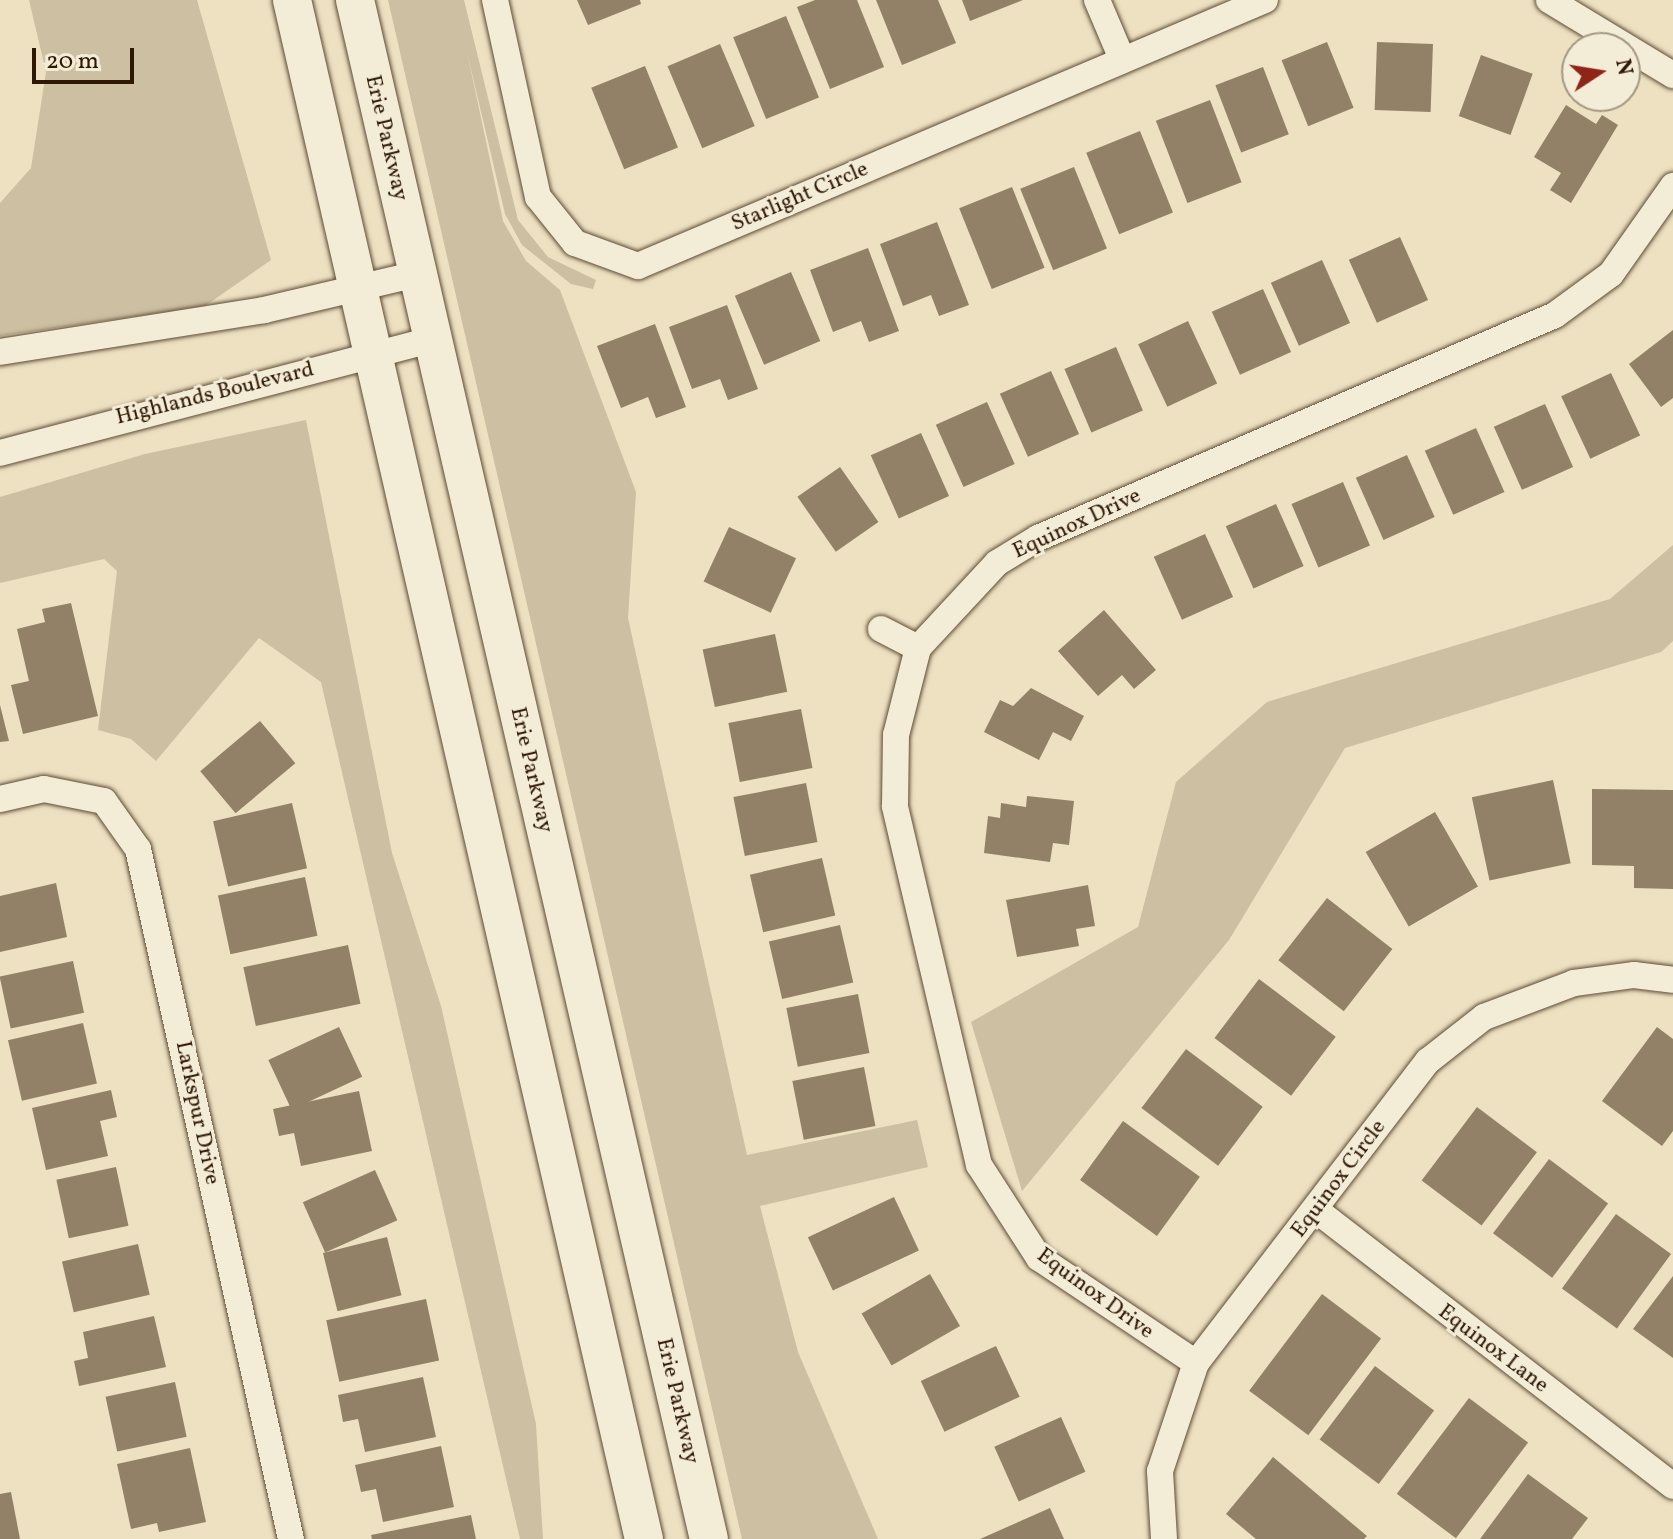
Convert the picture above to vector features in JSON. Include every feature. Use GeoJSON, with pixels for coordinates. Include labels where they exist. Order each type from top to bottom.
{"type":"FeatureCollection","features":[{"type":"Feature","properties":{"kind":"main road"},"geometry":{"type":"LineString","coordinates":[[292,0],[644,1539]]}},
{"type":"Feature","properties":{"kind":"main road","name":"Erie Parkway"},"geometry":{"type":"LineString","coordinates":[[355,0],[709,1539]]}},
{"type":"Feature","properties":{"kind":"street","name":"Starlight Circle"},"geometry":{"type":"LineString","coordinates":[[495,0],[538,197],[575,243],[638,266],[1265,0]]}},
{"type":"Feature","properties":{"kind":"street"},"geometry":{"type":"LineString","coordinates":[[1097,0],[1122,59]]}},
{"type":"Feature","properties":{"kind":"street"},"geometry":{"type":"LineString","coordinates":[[1549,0],[1673,75]]}},
{"type":"Feature","properties":{"kind":"street","name":"Equinox Drive"},"geometry":{"type":"LineString","coordinates":[[1196,1363],[1039,1258],[979,1165],[895,806],[896,735],[918,648],[997,563],[1038,538],[1555,315],[1611,274],[1673,186]]}},
{"type":"Feature","properties":{"kind":"street"},"geometry":{"type":"LineString","coordinates":[[0,352],[357,288],[417,274]]}},
{"type":"Feature","properties":{"kind":"street","name":"Highlands Boulevard"},"geometry":{"type":"LineString","coordinates":[[0,453],[432,340]]}},
{"type":"Feature","properties":{"kind":"street"},"geometry":{"type":"LineString","coordinates":[[881,629],[918,648]]}},
{"type":"Feature","properties":{"kind":"street","name":"Larkspur Drive"},"geometry":{"type":"LineString","coordinates":[[0,799],[44,789],[104,801],[138,849],[291,1539]]}},
{"type":"Feature","properties":{"kind":"street","name":"Equinox Circle"},"geometry":{"type":"LineString","coordinates":[[1164,1539],[1160,1471],[1196,1363],[1428,1061],[1484,1017],[1574,983],[1634,975],[1673,980]]}},
{"type":"Feature","properties":{"kind":"street","name":"Equinox Lane"},"geometry":{"type":"LineString","coordinates":[[1316,1210],[1673,1486]]}},
{"type":"Feature","properties":{"kind":"shaded area"},"geometry":{"type":"Polygon","coordinates":[[[29,0],[197,0],[271,260],[205,306],[0,336],[0,203],[31,168],[46,72],[29,0]]]}},
{"type":"Feature","properties":{"kind":"shaded area"},"geometry":{"type":"Polygon","coordinates":[[[388,0],[464,0],[518,220],[548,257],[596,280],[593,289],[571,284],[522,245],[505,214],[467,52],[503,221],[526,261],[560,290],[636,492],[628,618],[747,1155],[917,1120],[928,1167],[760,1206],[798,1352],[878,1539],[742,1539],[388,0]]]}},
{"type":"Feature","properties":{"kind":"shaded area"},"geometry":{"type":"Polygon","coordinates":[[[306,420],[392,853],[441,1006],[536,1424],[543,1539],[520,1539],[321,682],[259,638],[156,761],[131,739],[98,730],[117,571],[104,559],[0,583],[0,497],[145,454],[306,420]]]}},
{"type":"Feature","properties":{"kind":"shaded area"},"geometry":{"type":"Polygon","coordinates":[[[1673,545],[1673,641],[1661,652],[1345,748],[1229,940],[1022,1191],[971,1022],[1138,927],[1176,782],[1267,702],[1610,599],[1673,545]]]}},
{"type":"Feature","properties":{"kind":"building"},"geometry":{"type":"Polygon","coordinates":[[[577,0],[640,0],[641,4],[588,25],[577,0]]]}},
{"type":"Feature","properties":{"kind":"building"},"geometry":{"type":"Polygon","coordinates":[[[815,0],[857,0],[884,67],[830,89],[797,7],[815,0]]]}},
{"type":"Feature","properties":{"kind":"building"},"geometry":{"type":"Polygon","coordinates":[[[876,0],[938,0],[956,43],[902,65],[876,0]]]}},
{"type":"Feature","properties":{"kind":"building"},"geometry":{"type":"Polygon","coordinates":[[[962,0],[1023,0],[970,21],[962,0]]]}},
{"type":"Feature","properties":{"kind":"building"},"geometry":{"type":"Polygon","coordinates":[[[786,16],[819,98],[766,119],[733,37],[786,16]]]}},
{"type":"Feature","properties":{"kind":"building"},"geometry":{"type":"Polygon","coordinates":[[[1327,42],[1354,108],[1308,126],[1282,60],[1327,42]]]}},
{"type":"Feature","properties":{"kind":"building"},"geometry":{"type":"Polygon","coordinates":[[[1377,42],[1433,44],[1431,112],[1375,110],[1377,42]]]}},
{"type":"Feature","properties":{"kind":"building"},"geometry":{"type":"Polygon","coordinates":[[[720,44],[755,126],[702,148],[668,66],[720,44]]]}},
{"type":"Feature","properties":{"kind":"building"},"geometry":{"type":"Polygon","coordinates":[[[1481,55],[1533,74],[1510,135],[1459,116],[1481,55]]]}},
{"type":"Feature","properties":{"kind":"building"},"geometry":{"type":"Polygon","coordinates":[[[645,66],[678,148],[624,169],[591,88],[645,66]]]}},
{"type":"Feature","properties":{"kind":"building"},"geometry":{"type":"Polygon","coordinates":[[[1263,67],[1289,134],[1241,152],[1215,85],[1263,67]]]}},
{"type":"Feature","properties":{"kind":"building"},"geometry":{"type":"Polygon","coordinates":[[[1210,100],[1242,182],[1187,203],[1156,121],[1210,100]]]}},
{"type":"Feature","properties":{"kind":"building"},"geometry":{"type":"Polygon","coordinates":[[[1562,112],[1577,112],[1596,124],[1602,115],[1618,125],[1571,203],[1550,190],[1561,173],[1534,157],[1562,112]]]}},
{"type":"Feature","properties":{"kind":"building"},"geometry":{"type":"Polygon","coordinates":[[[1140,131],[1173,213],[1119,234],[1086,153],[1140,131]]]}},
{"type":"Feature","properties":{"kind":"building"},"geometry":{"type":"Polygon","coordinates":[[[1074,167],[1107,249],[1053,270],[1020,189],[1074,167]]]}},
{"type":"Feature","properties":{"kind":"building"},"geometry":{"type":"Polygon","coordinates":[[[1012,187],[1045,268],[992,289],[959,208],[1012,187]]]}},
{"type":"Feature","properties":{"kind":"building"},"geometry":{"type":"Polygon","coordinates":[[[937,222],[969,305],[939,316],[931,295],[903,306],[880,244],[937,222]]]}},
{"type":"Feature","properties":{"kind":"building"},"geometry":{"type":"Polygon","coordinates":[[[1400,237],[1428,300],[1377,323],[1349,260],[1400,237]]]}},
{"type":"Feature","properties":{"kind":"building"},"geometry":{"type":"Polygon","coordinates":[[[868,248],[899,331],[869,342],[861,321],[833,332],[810,270],[868,248]]]}},
{"type":"Feature","properties":{"kind":"building"},"geometry":{"type":"Polygon","coordinates":[[[1322,260],[1350,323],[1299,346],[1271,283],[1322,260]]]}},
{"type":"Feature","properties":{"kind":"building"},"geometry":{"type":"Polygon","coordinates":[[[791,272],[820,341],[764,365],[735,296],[791,272]]]}},
{"type":"Feature","properties":{"kind":"building"},"geometry":{"type":"Polygon","coordinates":[[[1263,289],[1291,352],[1240,375],[1212,312],[1263,289]]]}},
{"type":"Feature","properties":{"kind":"building"},"geometry":{"type":"Polygon","coordinates":[[[727,305],[758,389],[728,400],[720,379],[692,389],[669,327],[727,305]]]}},
{"type":"Feature","properties":{"kind":"building"},"geometry":{"type":"Polygon","coordinates":[[[1188,321],[1217,384],[1167,407],[1138,344],[1188,321]]]}},
{"type":"Feature","properties":{"kind":"building"},"geometry":{"type":"Polygon","coordinates":[[[655,324],[686,407],[656,418],[648,397],[621,408],[597,346],[655,324]]]}},
{"type":"Feature","properties":{"kind":"building"},"geometry":{"type":"Polygon","coordinates":[[[1673,330],[1673,398],[1661,407],[1629,364],[1673,330]]]}},
{"type":"Feature","properties":{"kind":"building"},"geometry":{"type":"Polygon","coordinates":[[[1116,347],[1143,411],[1091,432],[1064,369],[1116,347]]]}},
{"type":"Feature","properties":{"kind":"building"},"geometry":{"type":"Polygon","coordinates":[[[1051,371],[1079,434],[1028,457],[1000,394],[1051,371]]]}},
{"type":"Feature","properties":{"kind":"building"},"geometry":{"type":"Polygon","coordinates":[[[1611,373],[1640,436],[1590,459],[1561,396],[1611,373]]]}},
{"type":"Feature","properties":{"kind":"building"},"geometry":{"type":"Polygon","coordinates":[[[987,402],[1015,464],[963,487],[936,425],[987,402]]]}},
{"type":"Feature","properties":{"kind":"building"},"geometry":{"type":"Polygon","coordinates":[[[1545,404],[1573,467],[1522,490],[1494,427],[1545,404]]]}},
{"type":"Feature","properties":{"kind":"building"},"geometry":{"type":"Polygon","coordinates":[[[1476,428],[1504,492],[1453,515],[1425,451],[1476,428]]]}},
{"type":"Feature","properties":{"kind":"building"},"geometry":{"type":"Polygon","coordinates":[[[921,433],[949,496],[899,518],[871,455],[921,433]]]}},
{"type":"Feature","properties":{"kind":"building"},"geometry":{"type":"Polygon","coordinates":[[[1407,455],[1435,517],[1383,540],[1356,478],[1407,455]]]}},
{"type":"Feature","properties":{"kind":"building"},"geometry":{"type":"Polygon","coordinates":[[[840,467],[878,522],[836,552],[797,497],[840,467]]]}},
{"type":"Feature","properties":{"kind":"building"},"geometry":{"type":"Polygon","coordinates":[[[1343,482],[1370,546],[1318,567],[1291,504],[1343,482]]]}},
{"type":"Feature","properties":{"kind":"building"},"geometry":{"type":"Polygon","coordinates":[[[1276,504],[1304,566],[1253,588],[1226,526],[1276,504]]]}},
{"type":"Feature","properties":{"kind":"building"},"geometry":{"type":"Polygon","coordinates":[[[729,527],[796,558],[771,613],[704,581],[729,527]]]}},
{"type":"Feature","properties":{"kind":"building"},"geometry":{"type":"Polygon","coordinates":[[[1205,534],[1233,597],[1182,620],[1154,557],[1205,534]]]}},
{"type":"Feature","properties":{"kind":"building"},"geometry":{"type":"Polygon","coordinates":[[[71,603],[98,716],[23,734],[11,685],[29,681],[17,629],[45,622],[42,609],[71,603]]]}},
{"type":"Feature","properties":{"kind":"building"},"geometry":{"type":"Polygon","coordinates":[[[1104,610],[1156,670],[1134,689],[1122,675],[1098,696],[1058,651],[1104,610]]]}},
{"type":"Feature","properties":{"kind":"building"},"geometry":{"type":"Polygon","coordinates":[[[775,634],[787,692],[715,707],[703,649],[775,634]]]}},
{"type":"Feature","properties":{"kind":"building"},"geometry":{"type":"Polygon","coordinates":[[[1031,688],[1084,716],[1071,741],[1053,732],[1039,760],[984,732],[1000,700],[1013,706],[1031,688]]]}},
{"type":"Feature","properties":{"kind":"building"},"geometry":{"type":"Polygon","coordinates":[[[0,705],[9,741],[0,742],[0,705]]]}},
{"type":"Feature","properties":{"kind":"building"},"geometry":{"type":"Polygon","coordinates":[[[801,709],[812,768],[740,782],[728,723],[801,709]]]}},
{"type":"Feature","properties":{"kind":"building"},"geometry":{"type":"Polygon","coordinates":[[[260,721],[295,763],[236,813],[200,771],[260,721]]]}},
{"type":"Feature","properties":{"kind":"building"},"geometry":{"type":"Polygon","coordinates":[[[1553,780],[1571,863],[1489,880],[1472,797],[1553,780]]]}},
{"type":"Feature","properties":{"kind":"building"},"geometry":{"type":"Polygon","coordinates":[[[806,783],[817,842],[745,856],[733,797],[806,783]]]}},
{"type":"Feature","properties":{"kind":"building"},"geometry":{"type":"Polygon","coordinates":[[[1592,789],[1673,790],[1673,889],[1634,888],[1634,866],[1592,865],[1592,789]]]}},
{"type":"Feature","properties":{"kind":"building"},"geometry":{"type":"Polygon","coordinates":[[[1027,796],[1074,801],[1069,845],[1053,843],[1050,862],[984,853],[988,816],[1000,818],[1001,803],[1026,807],[1027,796]]]}},
{"type":"Feature","properties":{"kind":"building"},"geometry":{"type":"Polygon","coordinates":[[[292,803],[307,868],[228,887],[213,821],[292,803]]]}},
{"type":"Feature","properties":{"kind":"building"},"geometry":{"type":"Polygon","coordinates":[[[1435,812],[1478,886],[1409,926],[1366,852],[1435,812]]]}},
{"type":"Feature","properties":{"kind":"building"},"geometry":{"type":"Polygon","coordinates":[[[822,858],[835,915],[763,932],[750,875],[822,858]]]}},
{"type":"Feature","properties":{"kind":"building"},"geometry":{"type":"Polygon","coordinates":[[[305,877],[317,936],[230,954],[218,896],[305,877]]]}},
{"type":"Feature","properties":{"kind":"building"},"geometry":{"type":"Polygon","coordinates":[[[56,883],[67,937],[0,952],[0,896],[56,883]]]}},
{"type":"Feature","properties":{"kind":"building"},"geometry":{"type":"Polygon","coordinates":[[[1088,885],[1095,926],[1076,929],[1079,946],[1017,957],[1006,900],[1088,885]]]}},
{"type":"Feature","properties":{"kind":"building"},"geometry":{"type":"Polygon","coordinates":[[[1327,898],[1392,949],[1344,1011],[1278,960],[1327,898]]]}},
{"type":"Feature","properties":{"kind":"building"},"geometry":{"type":"Polygon","coordinates":[[[840,925],[853,982],[782,999],[769,941],[840,925]]]}},
{"type":"Feature","properties":{"kind":"building"},"geometry":{"type":"Polygon","coordinates":[[[348,945],[360,1004],[256,1026],[243,967],[348,945]]]}},
{"type":"Feature","properties":{"kind":"building"},"geometry":{"type":"Polygon","coordinates":[[[73,961],[84,1013],[11,1028],[0,977],[73,961]]]}},
{"type":"Feature","properties":{"kind":"building"},"geometry":{"type":"Polygon","coordinates":[[[1259,979],[1336,1037],[1291,1096],[1214,1038],[1259,979]]]}},
{"type":"Feature","properties":{"kind":"building"},"geometry":{"type":"Polygon","coordinates":[[[858,994],[869,1053],[798,1067],[786,1008],[858,994]]]}},
{"type":"Feature","properties":{"kind":"building"},"geometry":{"type":"Polygon","coordinates":[[[83,1023],[97,1083],[22,1101],[8,1040],[83,1023]]]}},
{"type":"Feature","properties":{"kind":"building"},"geometry":{"type":"Polygon","coordinates":[[[339,1027],[362,1077],[292,1110],[268,1060],[339,1027]]]}},
{"type":"Feature","properties":{"kind":"building"},"geometry":{"type":"Polygon","coordinates":[[[1657,1027],[1673,1039],[1673,1131],[1662,1146],[1602,1101],[1657,1027]]]}},
{"type":"Feature","properties":{"kind":"building"},"geometry":{"type":"Polygon","coordinates":[[[1186,1049],[1263,1107],[1218,1166],[1141,1108],[1186,1049]]]}},
{"type":"Feature","properties":{"kind":"building"},"geometry":{"type":"Polygon","coordinates":[[[864,1067],[875,1126],[804,1140],[792,1081],[864,1067]]]}},
{"type":"Feature","properties":{"kind":"building"},"geometry":{"type":"Polygon","coordinates":[[[111,1090],[117,1117],[100,1121],[108,1156],[46,1170],[32,1108],[111,1090]]]}},
{"type":"Feature","properties":{"kind":"building"},"geometry":{"type":"Polygon","coordinates":[[[359,1091],[372,1151],[301,1166],[294,1133],[279,1136],[273,1109],[359,1091]]]}},
{"type":"Feature","properties":{"kind":"building"},"geometry":{"type":"Polygon","coordinates":[[[1477,1107],[1537,1152],[1482,1226],[1422,1180],[1477,1107]]]}},
{"type":"Feature","properties":{"kind":"building"},"geometry":{"type":"Polygon","coordinates":[[[1123,1121],[1200,1177],[1157,1236],[1080,1180],[1123,1121]]]}},
{"type":"Feature","properties":{"kind":"building"},"geometry":{"type":"Polygon","coordinates":[[[1549,1159],[1608,1204],[1552,1278],[1493,1233],[1549,1159]]]}},
{"type":"Feature","properties":{"kind":"building"},"geometry":{"type":"Polygon","coordinates":[[[116,1167],[128,1226],[69,1238],[56,1180],[116,1167]]]}},
{"type":"Feature","properties":{"kind":"building"},"geometry":{"type":"Polygon","coordinates":[[[375,1170],[397,1220],[325,1252],[303,1202],[375,1170]]]}},
{"type":"Feature","properties":{"kind":"building"},"geometry":{"type":"Polygon","coordinates":[[[894,1197],[919,1250],[833,1291],[808,1237],[894,1197]]]}},
{"type":"Feature","properties":{"kind":"building"},"geometry":{"type":"Polygon","coordinates":[[[1616,1214],[1671,1254],[1617,1328],[1562,1288],[1616,1214]]]}},
{"type":"Feature","properties":{"kind":"building"},"geometry":{"type":"Polygon","coordinates":[[[387,1237],[402,1295],[337,1311],[323,1253],[387,1237]]]}},
{"type":"Feature","properties":{"kind":"building"},"geometry":{"type":"Polygon","coordinates":[[[138,1244],[150,1295],[74,1312],[62,1262],[138,1244]]]}},
{"type":"Feature","properties":{"kind":"building"},"geometry":{"type":"Polygon","coordinates":[[[930,1274],[960,1326],[892,1365],[862,1314],[930,1274]]]}},
{"type":"Feature","properties":{"kind":"building"},"geometry":{"type":"Polygon","coordinates":[[[1673,1276],[1673,1358],[1633,1329],[1673,1276]]]}},
{"type":"Feature","properties":{"kind":"building"},"geometry":{"type":"Polygon","coordinates":[[[1322,1294],[1381,1339],[1308,1435],[1249,1391],[1322,1294]]]}},
{"type":"Feature","properties":{"kind":"building"},"geometry":{"type":"Polygon","coordinates":[[[426,1299],[439,1361],[339,1382],[326,1320],[426,1299]]]}},
{"type":"Feature","properties":{"kind":"building"},"geometry":{"type":"Polygon","coordinates":[[[154,1316],[166,1367],[79,1386],[74,1361],[88,1358],[83,1332],[154,1316]]]}},
{"type":"Feature","properties":{"kind":"building"},"geometry":{"type":"Polygon","coordinates":[[[996,1346],[1020,1397],[944,1432],[921,1381],[996,1346]]]}},
{"type":"Feature","properties":{"kind":"building"},"geometry":{"type":"Polygon","coordinates":[[[1375,1366],[1434,1411],[1379,1484],[1320,1439],[1375,1366]]]}},
{"type":"Feature","properties":{"kind":"building"},"geometry":{"type":"Polygon","coordinates":[[[423,1377],[436,1437],[365,1452],[358,1419],[343,1422],[338,1395],[423,1377]]]}},
{"type":"Feature","properties":{"kind":"building"},"geometry":{"type":"Polygon","coordinates":[[[175,1382],[187,1437],[117,1452],[106,1397],[175,1382]]]}},
{"type":"Feature","properties":{"kind":"building"},"geometry":{"type":"Polygon","coordinates":[[[1469,1398],[1528,1443],[1456,1538],[1397,1494],[1469,1398]]]}},
{"type":"Feature","properties":{"kind":"building"},"geometry":{"type":"Polygon","coordinates":[[[1061,1417],[1085,1472],[1019,1502],[994,1447],[1061,1417]]]}},
{"type":"Feature","properties":{"kind":"building"},"geometry":{"type":"Polygon","coordinates":[[[441,1446],[454,1507],[383,1522],[376,1489],[361,1492],[355,1465],[441,1446]]]}},
{"type":"Feature","properties":{"kind":"building"},"geometry":{"type":"Polygon","coordinates":[[[190,1448],[206,1522],[159,1532],[157,1523],[131,1529],[117,1464],[190,1448]]]}},
{"type":"Feature","properties":{"kind":"building"},"geometry":{"type":"Polygon","coordinates":[[[1273,1457],[1367,1536],[1364,1539],[1256,1539],[1226,1514],[1273,1457]]]}},
{"type":"Feature","properties":{"kind":"building"},"geometry":{"type":"Polygon","coordinates":[[[1528,1474],[1588,1518],[1572,1539],[1480,1539],[1528,1474]]]}},
{"type":"Feature","properties":{"kind":"building"},"geometry":{"type":"Polygon","coordinates":[[[11,1492],[20,1539],[0,1539],[0,1494],[11,1492]]]}},
{"type":"Feature","properties":{"kind":"building"},"geometry":{"type":"Polygon","coordinates":[[[1050,1508],[1064,1539],[980,1539],[1050,1508]]]}},
{"type":"Feature","properties":{"kind":"building"},"geometry":{"type":"Polygon","coordinates":[[[471,1515],[476,1539],[372,1539],[371,1535],[471,1515]]]}}]}
